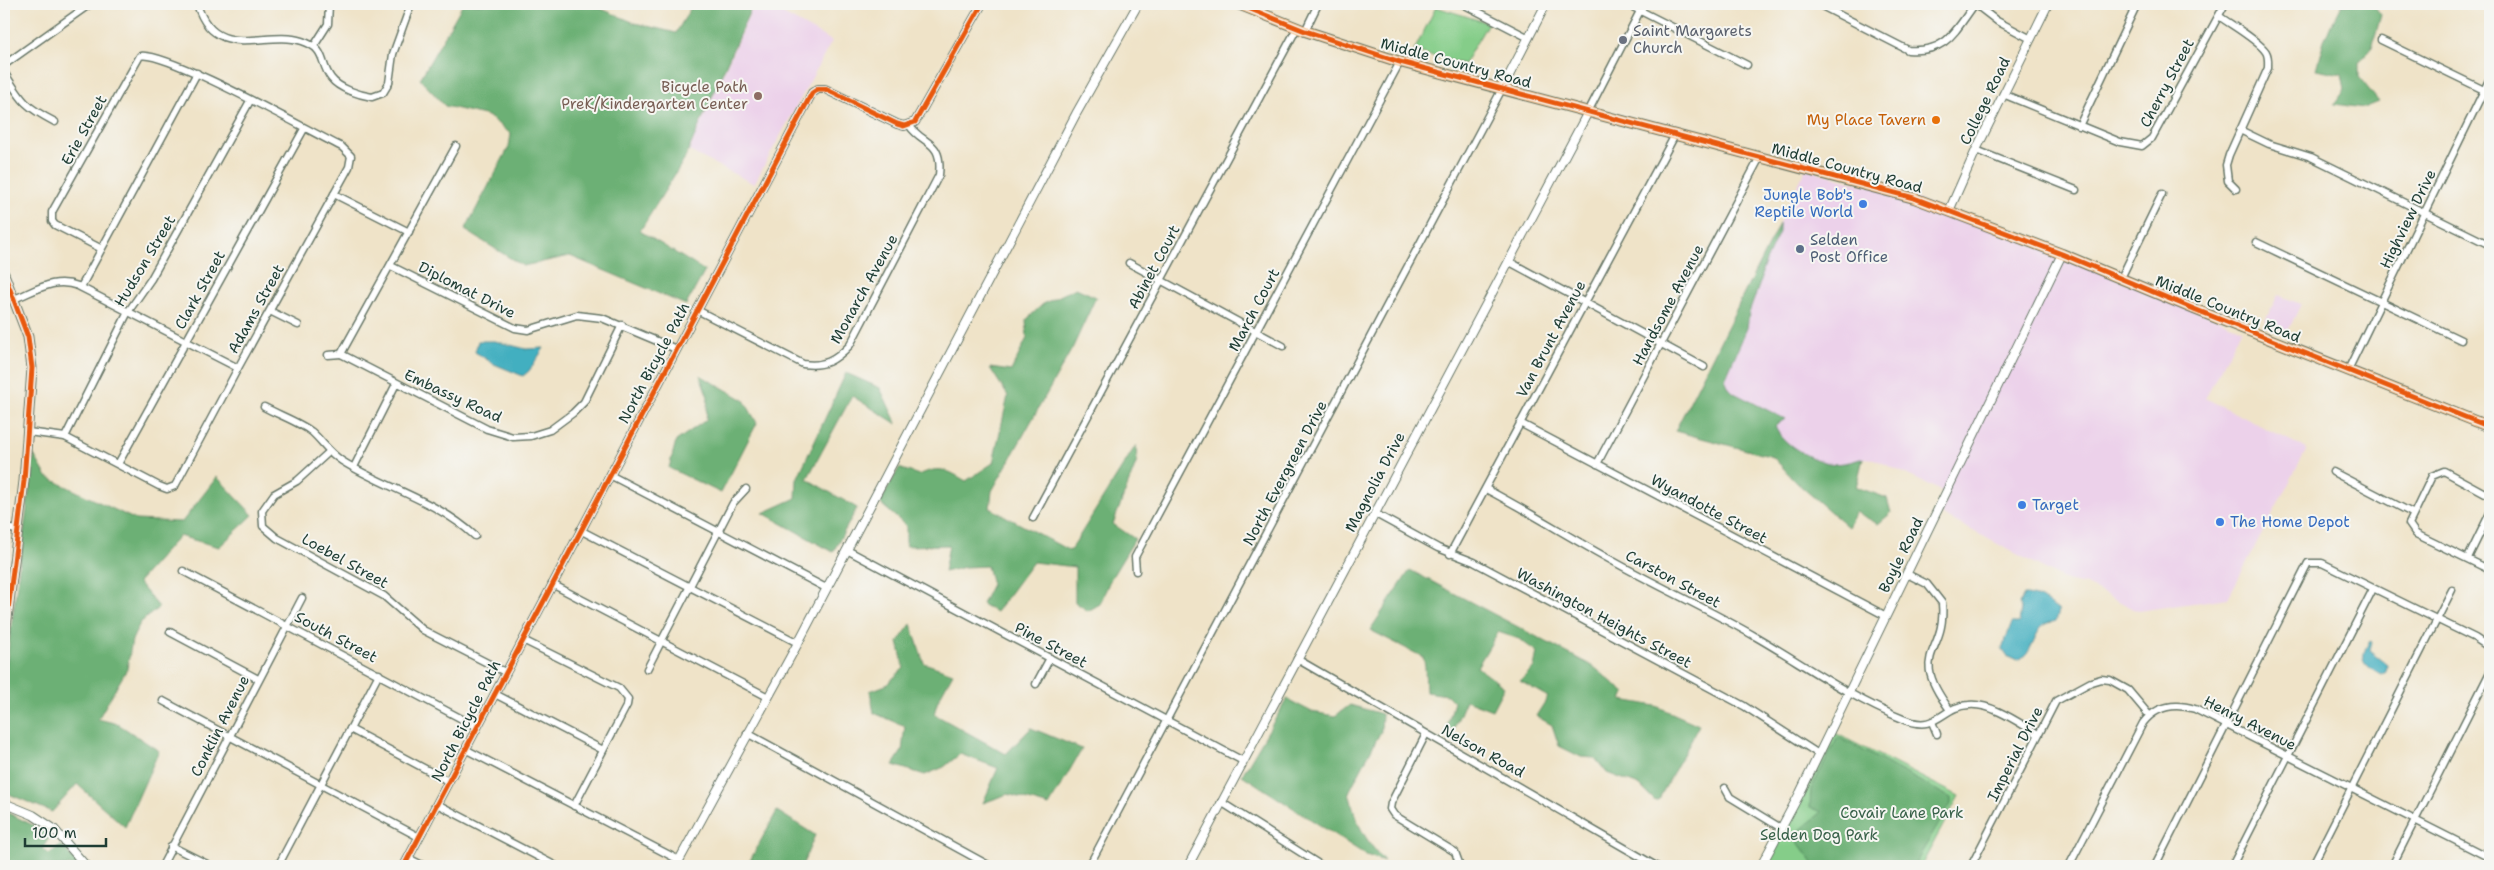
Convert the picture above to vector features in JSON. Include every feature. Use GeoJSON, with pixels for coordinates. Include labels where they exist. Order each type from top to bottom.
{"type":"FeatureCollection","features":[{"type":"Feature","properties":{"kind":"main road","name":"Middle Country Road"},"geometry":{"type":"LineString","coordinates":[[1238,4],[1301,29],[1400,62],[1912,197],[2062,254],[2490,427]]}},
{"type":"Feature","properties":{"kind":"main road"},"geometry":{"type":"LineString","coordinates":[[4,274],[28,337],[32,368],[28,432],[4,643]]}},
{"type":"Feature","properties":{"kind":"street"},"geometry":{"type":"LineString","coordinates":[[4,65],[90,4]]}},
{"type":"Feature","properties":{"kind":"street"},"geometry":{"type":"LineString","coordinates":[[197,4],[202,15],[212,28],[235,40],[293,39],[314,46],[322,55],[328,73],[335,82],[364,96],[379,96],[388,83],[394,54],[411,4]]}},
{"type":"Feature","properties":{"kind":"street"},"geometry":{"type":"LineString","coordinates":[[314,46],[328,24],[329,4]]}},
{"type":"Feature","properties":{"kind":"street"},"geometry":{"type":"LineString","coordinates":[[909,125],[915,122],[922,114],[982,4]]}},
{"type":"Feature","properties":{"kind":"street"},"geometry":{"type":"LineString","coordinates":[[465,749],[678,863],[747,733],[798,643],[1076,114],[1138,4]]}},
{"type":"Feature","properties":{"kind":"street","name":"Abinet Court"},"geometry":{"type":"LineString","coordinates":[[1034,518],[1161,282],[1301,29],[1318,4]]}},
{"type":"Feature","properties":{"kind":"street"},"geometry":{"type":"LineString","coordinates":[[1463,4],[1529,38]]}},
{"type":"Feature","properties":{"kind":"street"},"geometry":{"type":"LineString","coordinates":[[1502,90],[1546,4]]}},
{"type":"Feature","properties":{"kind":"street"},"geometry":{"type":"LineString","coordinates":[[1627,4],[1747,65]]}},
{"type":"Feature","properties":{"kind":"street"},"geometry":{"type":"LineString","coordinates":[[1818,4],[1908,50],[1924,51],[1942,45],[1974,4],[1997,21],[2031,39]]}},
{"type":"Feature","properties":{"kind":"street","name":"College Road"},"geometry":{"type":"LineString","coordinates":[[1949,211],[1976,150],[2048,4]]}},
{"type":"Feature","properties":{"kind":"street"},"geometry":{"type":"LineString","coordinates":[[2079,126],[2137,4]]}},
{"type":"Feature","properties":{"kind":"street","name":"Cherry Street"},"geometry":{"type":"LineString","coordinates":[[2003,94],[2127,145],[2142,146],[2149,142],[2225,4]]}},
{"type":"Feature","properties":{"kind":"street"},"geometry":{"type":"LineString","coordinates":[[1588,112],[1640,11]]}},
{"type":"Feature","properties":{"kind":"street"},"geometry":{"type":"LineString","coordinates":[[2219,16],[2260,46],[2266,53],[2268,60],[2268,68],[2226,165],[2228,181],[2236,189]]}},
{"type":"Feature","properties":{"kind":"street"},"geometry":{"type":"LineString","coordinates":[[2382,40],[2487,92]]}},
{"type":"Feature","properties":{"kind":"street","name":"Erie Street"},"geometry":{"type":"LineString","coordinates":[[100,248],[55,225],[52,221],[52,212],[140,56],[152,55],[197,73]]}},
{"type":"Feature","properties":{"kind":"street","name":"March Court"},"geometry":{"type":"LineString","coordinates":[[1136,571],[1136,557],[1400,62]]}},
{"type":"Feature","properties":{"kind":"street"},"geometry":{"type":"LineString","coordinates":[[4,72],[31,109],[55,122]]}},
{"type":"Feature","properties":{"kind":"street"},"geometry":{"type":"LineString","coordinates":[[81,287],[100,248],[197,73]]}},
{"type":"Feature","properties":{"kind":"street","name":"Adams Street"},"geometry":{"type":"LineString","coordinates":[[28,432],[65,436],[167,489],[175,486],[349,167],[351,156],[342,147],[197,73]]}},
{"type":"Feature","properties":{"kind":"street","name":"Highview Drive"},"geometry":{"type":"LineString","coordinates":[[2348,370],[2487,92],[2490,78]]}},
{"type":"Feature","properties":{"kind":"street","name":"North Bicycle Path"},"geometry":{"type":"LineString","coordinates":[[404,866],[812,93],[818,89],[825,89],[897,124],[909,125]]}},
{"type":"Feature","properties":{"kind":"street","name":"North Evergreen Drive"},"geometry":{"type":"LineString","coordinates":[[1089,866],[1502,90]]}},
{"type":"Feature","properties":{"kind":"street","name":"Hudson Street"},"geometry":{"type":"LineString","coordinates":[[65,436],[128,312],[151,279],[250,101]]}},
{"type":"Feature","properties":{"kind":"street","name":"Magnolia Drive"},"geometry":{"type":"LineString","coordinates":[[1188,866],[1588,112]]}},
{"type":"Feature","properties":{"kind":"street","name":"Monarch Avenue"},"geometry":{"type":"LineString","coordinates":[[697,310],[803,364],[828,363],[839,357],[850,345],[939,175],[939,158],[935,150],[909,125]]}},
{"type":"Feature","properties":{"kind":"street","name":"Clark Street"},"geometry":{"type":"LineString","coordinates":[[118,464],[304,128]]}},
{"type":"Feature","properties":{"kind":"street"},"geometry":{"type":"LineString","coordinates":[[2240,130],[2269,144],[2297,151],[2490,245]]}},
{"type":"Feature","properties":{"kind":"street","name":"Van Brunt Avenue"},"geometry":{"type":"LineString","coordinates":[[1450,554],[1675,135]]}},
{"type":"Feature","properties":{"kind":"street"},"geometry":{"type":"LineString","coordinates":[[328,355],[341,354],[456,146]]}},
{"type":"Feature","properties":{"kind":"street"},"geometry":{"type":"LineString","coordinates":[[1976,150],[2076,190]]}},
{"type":"Feature","properties":{"kind":"street","name":"Handsome Avenue"},"geometry":{"type":"LineString","coordinates":[[1597,464],[1760,157]]}},
{"type":"Feature","properties":{"kind":"street"},"geometry":{"type":"LineString","coordinates":[[334,194],[409,232]]}},
{"type":"Feature","properties":{"kind":"street"},"geometry":{"type":"LineString","coordinates":[[2120,278],[2162,194]]}},
{"type":"Feature","properties":{"kind":"street"},"geometry":{"type":"LineString","coordinates":[[2256,242],[2461,340]]}},
{"type":"Feature","properties":{"kind":"street","name":"Boyle Road"},"geometry":{"type":"LineString","coordinates":[[1761,866],[1907,574],[2062,254]]}},
{"type":"Feature","properties":{"kind":"street"},"geometry":{"type":"LineString","coordinates":[[1508,261],[1704,367]]}},
{"type":"Feature","properties":{"kind":"street"},"geometry":{"type":"LineString","coordinates":[[1129,263],[1161,282],[1283,346]]}},
{"type":"Feature","properties":{"kind":"street","name":"Diplomat Drive"},"geometry":{"type":"LineString","coordinates":[[391,266],[515,328],[528,330],[577,314],[602,318],[622,325],[676,349]]}},
{"type":"Feature","properties":{"kind":"street"},"geometry":{"type":"LineString","coordinates":[[14,299],[58,282],[66,282],[81,287],[238,368]]}},
{"type":"Feature","properties":{"kind":"street"},"geometry":{"type":"LineString","coordinates":[[270,311],[298,325]]}},
{"type":"Feature","properties":{"kind":"street","name":"Embassy Road"},"geometry":{"type":"LineString","coordinates":[[341,354],[487,430],[513,437],[531,436],[550,430],[584,402],[622,325]]}},
{"type":"Feature","properties":{"kind":"street"},"geometry":{"type":"LineString","coordinates":[[354,467],[396,384]]}},
{"type":"Feature","properties":{"kind":"street"},"geometry":{"type":"LineString","coordinates":[[264,408],[311,432],[329,452],[466,527],[475,536]]}},
{"type":"Feature","properties":{"kind":"street","name":"Wyandotte Street"},"geometry":{"type":"LineString","coordinates":[[1520,423],[1886,616]]}},
{"type":"Feature","properties":{"kind":"street","name":"Loebel Street"},"geometry":{"type":"LineString","coordinates":[[329,452],[298,480],[274,494],[262,511],[263,526],[277,538],[384,596],[423,630],[505,672]]}},
{"type":"Feature","properties":{"kind":"street"},"geometry":{"type":"LineString","coordinates":[[2490,496],[2444,471],[2437,472],[2432,476],[2408,524],[2416,534],[2490,570]]}},
{"type":"Feature","properties":{"kind":"street"},"geometry":{"type":"LineString","coordinates":[[2333,472],[2412,513]]}},
{"type":"Feature","properties":{"kind":"street"},"geometry":{"type":"LineString","coordinates":[[610,475],[826,588]]}},
{"type":"Feature","properties":{"kind":"street"},"geometry":{"type":"LineString","coordinates":[[647,669],[733,503],[746,489]]}},
{"type":"Feature","properties":{"kind":"street","name":"Carston Street"},"geometry":{"type":"LineString","coordinates":[[1486,489],[1615,562],[1758,638],[1847,692],[1904,720],[1915,723],[1932,722]]}},
{"type":"Feature","properties":{"kind":"street","name":"Washington Heights Street"},"geometry":{"type":"LineString","coordinates":[[1374,513],[1450,554],[1474,562],[1744,706],[1817,753]]}},
{"type":"Feature","properties":{"kind":"street"},"geometry":{"type":"LineString","coordinates":[[2468,558],[2490,514]]}},
{"type":"Feature","properties":{"kind":"street"},"geometry":{"type":"LineString","coordinates":[[4,528],[17,530]]}},
{"type":"Feature","properties":{"kind":"street"},"geometry":{"type":"LineString","coordinates":[[580,530],[798,643]]}},
{"type":"Feature","properties":{"kind":"street","name":"Pine Street"},"geometry":{"type":"LineString","coordinates":[[847,550],[1243,761]]}},
{"type":"Feature","properties":{"kind":"street"},"geometry":{"type":"LineString","coordinates":[[2154,866],[2308,563],[2315,561],[2373,588],[2475,638],[2490,648]]}},
{"type":"Feature","properties":{"kind":"street","name":"South Street"},"geometry":{"type":"LineString","coordinates":[[183,571],[477,727]]}},
{"type":"Feature","properties":{"kind":"street"},"geometry":{"type":"LineString","coordinates":[[1907,574],[1927,584],[1942,603],[1942,618],[1928,664],[1929,674],[1938,694],[1950,710]]}},
{"type":"Feature","properties":{"kind":"street"},"geometry":{"type":"LineString","coordinates":[[552,584],[768,697]]}},
{"type":"Feature","properties":{"kind":"street"},"geometry":{"type":"LineString","coordinates":[[2232,866],[2373,588]]}},
{"type":"Feature","properties":{"kind":"street"},"geometry":{"type":"LineString","coordinates":[[2312,866],[2452,590]]}},
{"type":"Feature","properties":{"kind":"street","name":"Conklin Avenue"},"geometry":{"type":"LineString","coordinates":[[162,866],[286,625],[302,598]]}},
{"type":"Feature","properties":{"kind":"street"},"geometry":{"type":"LineString","coordinates":[[170,632],[258,679]]}},
{"type":"Feature","properties":{"kind":"street"},"geometry":{"type":"LineString","coordinates":[[522,640],[619,688],[628,699],[574,806]]}},
{"type":"Feature","properties":{"kind":"street"},"geometry":{"type":"LineString","coordinates":[[1036,684],[1050,658]]}},
{"type":"Feature","properties":{"kind":"street","name":"Nelson Road"},"geometry":{"type":"LineString","coordinates":[[1297,659],[1656,866]]}},
{"type":"Feature","properties":{"kind":"street"},"geometry":{"type":"LineString","coordinates":[[2392,866],[2490,672]]}},
{"type":"Feature","properties":{"kind":"street"},"geometry":{"type":"LineString","coordinates":[[278,866],[379,674]]}},
{"type":"Feature","properties":{"kind":"street","name":"Imperial Drive"},"geometry":{"type":"LineString","coordinates":[[1971,866],[2056,701],[2066,694],[2101,679],[2118,683],[2128,690],[2149,715]]}},
{"type":"Feature","properties":{"kind":"street"},"geometry":{"type":"LineString","coordinates":[[494,694],[603,750]]}},
{"type":"Feature","properties":{"kind":"street"},"geometry":{"type":"LineString","coordinates":[[164,701],[228,737],[322,784],[419,837]]}},
{"type":"Feature","properties":{"kind":"street"},"geometry":{"type":"LineString","coordinates":[[1937,734],[1932,722],[1950,710],[1964,705],[1979,706],[2000,714],[2038,734]]}},
{"type":"Feature","properties":{"kind":"street","name":"Henry Avenue"},"geometry":{"type":"LineString","coordinates":[[2149,715],[2163,708],[2183,706],[2227,725],[2490,858]]}},
{"type":"Feature","properties":{"kind":"street"},"geometry":{"type":"LineString","coordinates":[[2069,866],[2136,735],[2149,715]]}},
{"type":"Feature","properties":{"kind":"street"},"geometry":{"type":"LineString","coordinates":[[350,729],[448,781]]}},
{"type":"Feature","properties":{"kind":"street"},"geometry":{"type":"LineString","coordinates":[[747,733],[990,866]]}},
{"type":"Feature","properties":{"kind":"street"},"geometry":{"type":"LineString","coordinates":[[1426,734],[1391,803],[1390,810],[1394,815],[1455,852],[1459,863]]}},
{"type":"Feature","properties":{"kind":"street"},"geometry":{"type":"LineString","coordinates":[[1725,788],[1730,797],[1781,828]]}},
{"type":"Feature","properties":{"kind":"street"},"geometry":{"type":"LineString","coordinates":[[1221,802],[1322,866]]}},
{"type":"Feature","properties":{"kind":"street"},"geometry":{"type":"LineString","coordinates":[[4,803],[33,815],[54,829],[86,866]]}},
{"type":"Feature","properties":{"kind":"street"},"geometry":{"type":"LineString","coordinates":[[437,804],[556,866]]}},
{"type":"Feature","properties":{"kind":"street"},"geometry":{"type":"LineString","coordinates":[[171,846],[211,866]]}},
{"type":"Feature","properties":{"kind":"street"},"geometry":{"type":"LineString","coordinates":[[408,858],[424,866]]}},
{"type":"Feature","properties":{"kind":"shaded area","name":"Bicycle Path PreK/Kindergarten Center"},"geometry":{"type":"Polygon","coordinates":[[[754,4],[765,4],[832,41],[754,184],[689,151],[754,4]]]}},
{"type":"Feature","properties":{"kind":"shaded area"},"geometry":{"type":"Polygon","coordinates":[[[1806,169],[1914,198],[2242,329],[2205,398],[2307,449],[2228,598],[2138,611],[2087,585],[2070,582],[1937,512],[1946,493],[1874,459],[1863,458],[1846,491],[1773,457],[1675,431],[1806,169]]]}},
{"type":"Feature","properties":{"kind":"shaded area"},"geometry":{"type":"Polygon","coordinates":[[[2278,295],[2301,304],[2288,331],[2265,321],[2278,295]]]}},
{"type":"Feature","properties":{"kind":"green space"},"geometry":{"type":"Polygon","coordinates":[[[463,4],[590,4],[635,23],[676,33],[693,4],[755,4],[752,6],[685,158],[640,231],[705,271],[686,305],[570,256],[523,266],[465,230],[509,147],[511,134],[488,116],[445,106],[420,79],[463,4]]]}},
{"type":"Feature","properties":{"kind":"green space"},"geometry":{"type":"Polygon","coordinates":[[[2342,4],[2373,4],[2381,15],[2372,47],[2359,62],[2359,77],[2379,102],[2364,108],[2334,104],[2345,89],[2342,74],[2316,69],[2324,40],[2342,4]]]}},
{"type":"Feature","properties":{"kind":"green space"},"geometry":{"type":"Polygon","coordinates":[[[1436,7],[1488,23],[1464,64],[1414,51],[1436,7]]]}},
{"type":"Feature","properties":{"kind":"green space"},"geometry":{"type":"Polygon","coordinates":[[[1779,224],[1779,232],[1762,270],[1762,277],[1749,313],[1747,328],[1725,379],[1729,388],[1734,393],[1785,419],[1775,426],[1783,439],[1797,450],[1832,464],[1846,463],[1863,458],[1856,487],[1887,498],[1891,513],[1878,524],[1856,512],[1848,527],[1796,482],[1773,457],[1675,431],[1779,224]]]}},
{"type":"Feature","properties":{"kind":"green space"},"geometry":{"type":"Polygon","coordinates":[[[1076,288],[1096,297],[1073,347],[992,491],[990,508],[1070,551],[1136,445],[1137,461],[1113,524],[1135,539],[1110,580],[1100,604],[1088,611],[1075,602],[1075,567],[1033,562],[996,612],[982,604],[992,584],[987,566],[965,567],[944,572],[949,545],[906,546],[906,526],[880,503],[899,468],[919,475],[933,470],[943,470],[966,481],[993,463],[1008,396],[990,368],[1011,371],[1027,338],[1026,320],[1043,304],[1076,288]]]}},
{"type":"Feature","properties":{"kind":"green space"},"geometry":{"type":"Polygon","coordinates":[[[846,373],[880,388],[897,424],[852,396],[807,479],[857,508],[833,552],[763,513],[796,498],[797,479],[846,373]]]}},
{"type":"Feature","properties":{"kind":"green space"},"geometry":{"type":"Polygon","coordinates":[[[700,375],[744,400],[757,423],[721,493],[669,468],[676,441],[706,420],[708,397],[700,375]]]}},
{"type":"Feature","properties":{"kind":"green space"},"geometry":{"type":"Polygon","coordinates":[[[34,455],[47,477],[136,520],[182,522],[217,477],[253,515],[219,547],[179,536],[138,582],[159,607],[140,623],[132,640],[127,669],[98,719],[118,724],[159,751],[125,827],[77,784],[52,812],[4,792],[4,682],[34,455]]]}},
{"type":"Feature","properties":{"kind":"green space"},"geometry":{"type":"Polygon","coordinates":[[[1410,570],[1594,667],[1625,693],[1622,700],[1656,706],[1699,725],[1659,799],[1655,801],[1639,785],[1607,773],[1595,758],[1581,757],[1559,746],[1552,725],[1536,716],[1548,697],[1520,681],[1534,667],[1537,652],[1519,639],[1498,632],[1477,667],[1504,687],[1492,710],[1466,700],[1451,735],[1445,733],[1454,702],[1447,695],[1426,692],[1423,657],[1370,630],[1410,570]]]}},
{"type":"Feature","properties":{"kind":"green space"},"geometry":{"type":"Polygon","coordinates":[[[911,624],[924,663],[953,673],[938,700],[934,714],[1006,754],[1031,728],[1082,749],[1049,806],[1008,794],[983,803],[998,768],[960,754],[944,767],[925,775],[893,765],[902,751],[905,726],[874,713],[870,691],[886,685],[904,668],[898,642],[911,624]]]}},
{"type":"Feature","properties":{"kind":"green space"},"geometry":{"type":"Polygon","coordinates":[[[1287,699],[1312,712],[1335,716],[1350,705],[1382,714],[1381,731],[1349,792],[1361,829],[1384,861],[1366,855],[1242,775],[1287,699]]]}},
{"type":"Feature","properties":{"kind":"green space","name":"Covair Lane Park"},"geometry":{"type":"Polygon","coordinates":[[[1835,733],[1959,796],[1921,866],[1766,866],[1835,733]]]}},
{"type":"Feature","properties":{"kind":"green space","name":"Covair Lane Park"},"geometry":{"type":"Polygon","coordinates":[[[1838,737],[1951,798],[1951,804],[1915,863],[1916,866],[1815,866],[1798,842],[1799,831],[1822,812],[1810,807],[1811,789],[1838,737]]]}},
{"type":"Feature","properties":{"kind":"green space"},"geometry":{"type":"Polygon","coordinates":[[[4,811],[47,832],[49,838],[42,849],[49,854],[61,845],[80,866],[4,866],[4,811]]]}},
{"type":"Feature","properties":{"kind":"green space"},"geometry":{"type":"Polygon","coordinates":[[[777,811],[815,835],[802,866],[747,866],[777,811]]]}},
{"type":"Feature","properties":{"kind":"water"},"geometry":{"type":"Polygon","coordinates":[[[478,341],[495,341],[526,349],[544,348],[529,371],[523,376],[494,364],[475,352],[478,341]]]}},
{"type":"Feature","properties":{"kind":"water"},"geometry":{"type":"Polygon","coordinates":[[[2024,595],[2042,600],[2059,611],[2056,621],[2046,623],[2040,629],[2026,655],[2018,661],[2007,656],[2002,649],[2012,623],[2019,623],[2021,609],[2019,604],[2024,595]]]}},
{"type":"Feature","properties":{"kind":"water"},"geometry":{"type":"Polygon","coordinates":[[[2370,641],[2372,642],[2370,651],[2387,664],[2386,672],[2381,675],[2370,668],[2365,661],[2364,652],[2370,641]]]}},
{"type":"Feature","properties":{"kind":"cycle path"},"geometry":{"type":"LineString","coordinates":[[404,866],[812,93],[818,89],[825,89],[897,124],[904,126],[915,122],[982,4]]}},
{"type":"Feature","properties":{"kind":"cycle path"},"geometry":{"type":"LineString","coordinates":[[1238,4],[1305,31],[1400,62],[1914,198],[2062,254],[2194,309],[2490,427]]}},
{"type":"Feature","properties":{"kind":"cycle path"},"geometry":{"type":"LineString","coordinates":[[4,274],[28,337],[32,368],[24,481],[4,643]]}},
{"type":"Feature","properties":{"kind":"place","name":"Saint Margarets Church"},"geometry":{"type":"Point","coordinates":[1623,40]}},
{"type":"Feature","properties":{"kind":"place","name":"Bicycle Path PreK/Kindergarten Center"},"geometry":{"type":"Point","coordinates":[758,96]}},
{"type":"Feature","properties":{"kind":"place","name":"My Place Tavern"},"geometry":{"type":"Point","coordinates":[1936,120]}},
{"type":"Feature","properties":{"kind":"place","name":"Jungle Bob's Reptile World"},"geometry":{"type":"Point","coordinates":[1863,204]}},
{"type":"Feature","properties":{"kind":"place","name":"Selden Post Office"},"geometry":{"type":"Point","coordinates":[1800,249]}},
{"type":"Feature","properties":{"kind":"place","name":"Target"},"geometry":{"type":"Point","coordinates":[2022,505]}},
{"type":"Feature","properties":{"kind":"place","name":"The Home Depot"},"geometry":{"type":"Point","coordinates":[2220,522]}},
{"type":"Feature","properties":{"kind":"park label","name":"Selden Dog Park"},"geometry":{"type":"Point","coordinates":[1819,835]}}]}
